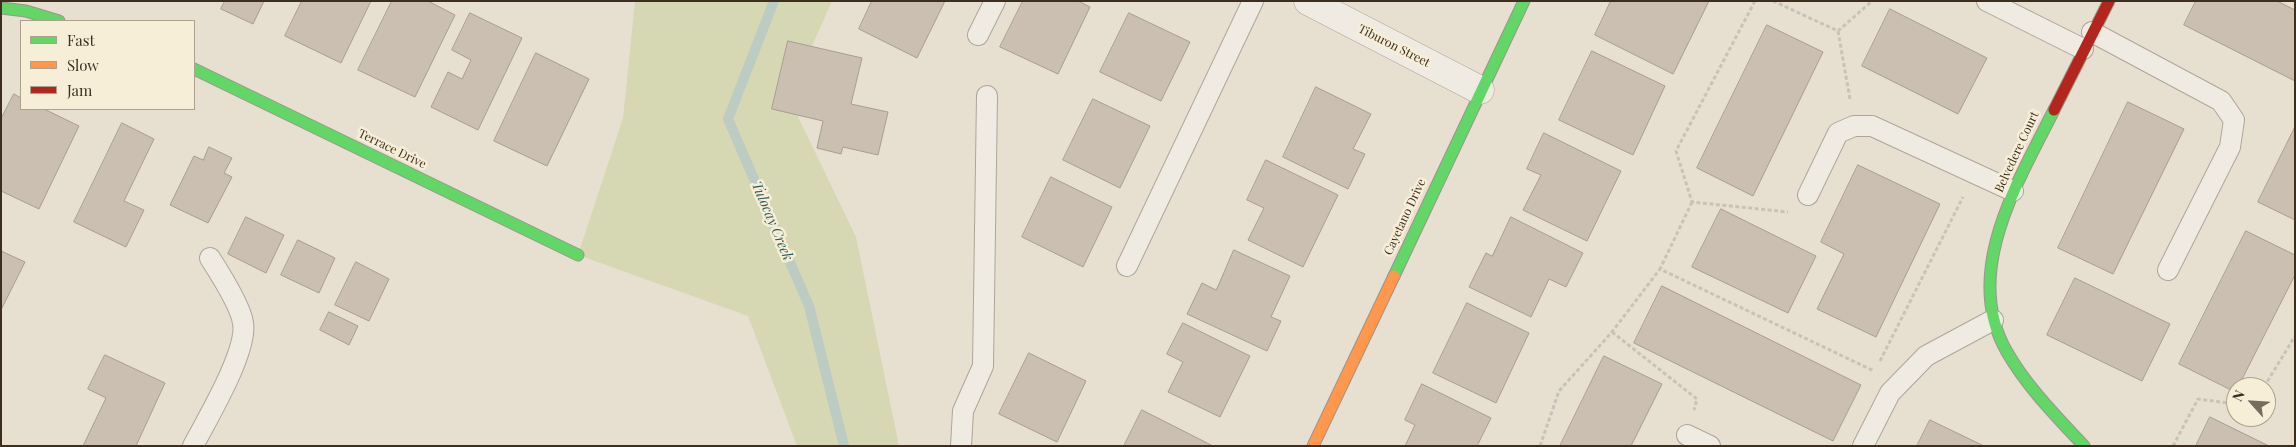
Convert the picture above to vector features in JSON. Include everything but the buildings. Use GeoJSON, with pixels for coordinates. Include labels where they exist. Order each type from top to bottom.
{"type":"FeatureCollection","features":[{"type":"Feature","properties":{"kind":"street","name":"Tiburon Street"},"geometry":{"type":"LineString","coordinates":[[1308,1],[1480,90]]}},
{"type":"Feature","properties":{"kind":"street","name":"Cayetano Drive"},"geometry":{"type":"LineString","coordinates":[[1313,446],[1480,90],[1524,1]]}},
{"type":"Feature","properties":{"kind":"street","name":"Belvedere Court"},"geometry":{"type":"LineString","coordinates":[[2084,446],[2040,398],[2007,352],[1994,320],[1988,290],[1996,240],[2012,191],[2109,1]]}},
{"type":"Feature","properties":{"kind":"street"},"geometry":{"type":"LineString","coordinates":[[1,8],[26,11],[56,20]]}},
{"type":"Feature","properties":{"kind":"street","name":"Terrace Drive"},"geometry":{"type":"LineString","coordinates":[[195,69],[578,255]]}},
{"type":"Feature","properties":{"kind":"lane"},"geometry":{"type":"LineString","coordinates":[[978,35],[995,1]]}},
{"type":"Feature","properties":{"kind":"lane"},"geometry":{"type":"LineString","coordinates":[[1127,266],[1253,1]]}},
{"type":"Feature","properties":{"kind":"lane"},"geometry":{"type":"LineString","coordinates":[[1987,1],[2087,41],[2221,102],[2234,120],[2230,147],[2168,270]]}},
{"type":"Feature","properties":{"kind":"lane"},"geometry":{"type":"LineString","coordinates":[[961,446],[963,411],[983,366],[987,96]]}},
{"type":"Feature","properties":{"kind":"lane"},"geometry":{"type":"LineString","coordinates":[[1808,195],[1838,133],[1854,126],[1872,126],[2012,191]]}},
{"type":"Feature","properties":{"kind":"lane"},"geometry":{"type":"LineString","coordinates":[[193,446],[238,358],[243,323],[224,278],[210,258]]}},
{"type":"Feature","properties":{"kind":"lane"},"geometry":{"type":"LineString","coordinates":[[1863,446],[1890,393],[1926,356],[1994,320]]}},
{"type":"Feature","properties":{"kind":"lane"},"geometry":{"type":"LineString","coordinates":[[1687,434],[1710,446]]}},
{"type":"Feature","properties":{"kind":"path"},"geometry":{"type":"LineString","coordinates":[[1540,446],[1559,391],[1612,332],[1660,269],[1692,202],[1676,151],[1755,1]]}},
{"type":"Feature","properties":{"kind":"path"},"geometry":{"type":"LineString","coordinates":[[1772,1],[1838,31]]}},
{"type":"Feature","properties":{"kind":"path"},"geometry":{"type":"LineString","coordinates":[[1838,31],[1872,1]]}},
{"type":"Feature","properties":{"kind":"path"},"geometry":{"type":"LineString","coordinates":[[1838,31],[1854,126]]}},
{"type":"Feature","properties":{"kind":"path"},"geometry":{"type":"LineString","coordinates":[[1660,269],[1875,372],[1975,173]]}},
{"type":"Feature","properties":{"kind":"path"},"geometry":{"type":"LineString","coordinates":[[1692,202],[1787,213],[1808,195]]}},
{"type":"Feature","properties":{"kind":"path"},"geometry":{"type":"LineString","coordinates":[[1612,332],[1697,398],[1687,434]]}},
{"type":"Feature","properties":{"kind":"path"},"geometry":{"type":"LineString","coordinates":[[2270,377],[2295,336]]}},
{"type":"Feature","properties":{"kind":"path"},"geometry":{"type":"LineString","coordinates":[[2173,446],[2198,399],[2226,403]]}},
{"type":"Feature","properties":{"kind":"green space"},"geometry":{"type":"Polygon","coordinates":[[[635,1],[832,1],[789,98],[856,237],[899,446],[797,446],[748,316],[578,255],[623,118],[635,1]]]}},
{"type":"Feature","properties":{"kind":"waterway","name":"Tulocay Creek"},"geometry":{"type":"LineString","coordinates":[[774,1],[728,119],[809,306],[844,446]]}},
{"type":"Feature","properties":{"kind":"traffic: fast"},"geometry":{"type":"LineString","coordinates":[[1394,276],[1524,1]]}},
{"type":"Feature","properties":{"kind":"traffic: fast"},"geometry":{"type":"LineString","coordinates":[[1,8],[26,11],[56,20]]}},
{"type":"Feature","properties":{"kind":"traffic: fast"},"geometry":{"type":"LineString","coordinates":[[195,69],[578,255]]}},
{"type":"Feature","properties":{"kind":"traffic: fast"},"geometry":{"type":"LineString","coordinates":[[2054,110],[2011,197],[2000,228],[1992,260],[1990,291],[1994,322],[2007,352],[2033,389],[2084,446]]}},
{"type":"Feature","properties":{"kind":"traffic: slow"},"geometry":{"type":"LineString","coordinates":[[1313,446],[1394,276]]}},
{"type":"Feature","properties":{"kind":"traffic: jam"},"geometry":{"type":"LineString","coordinates":[[2054,110],[2109,1]]}}]}
